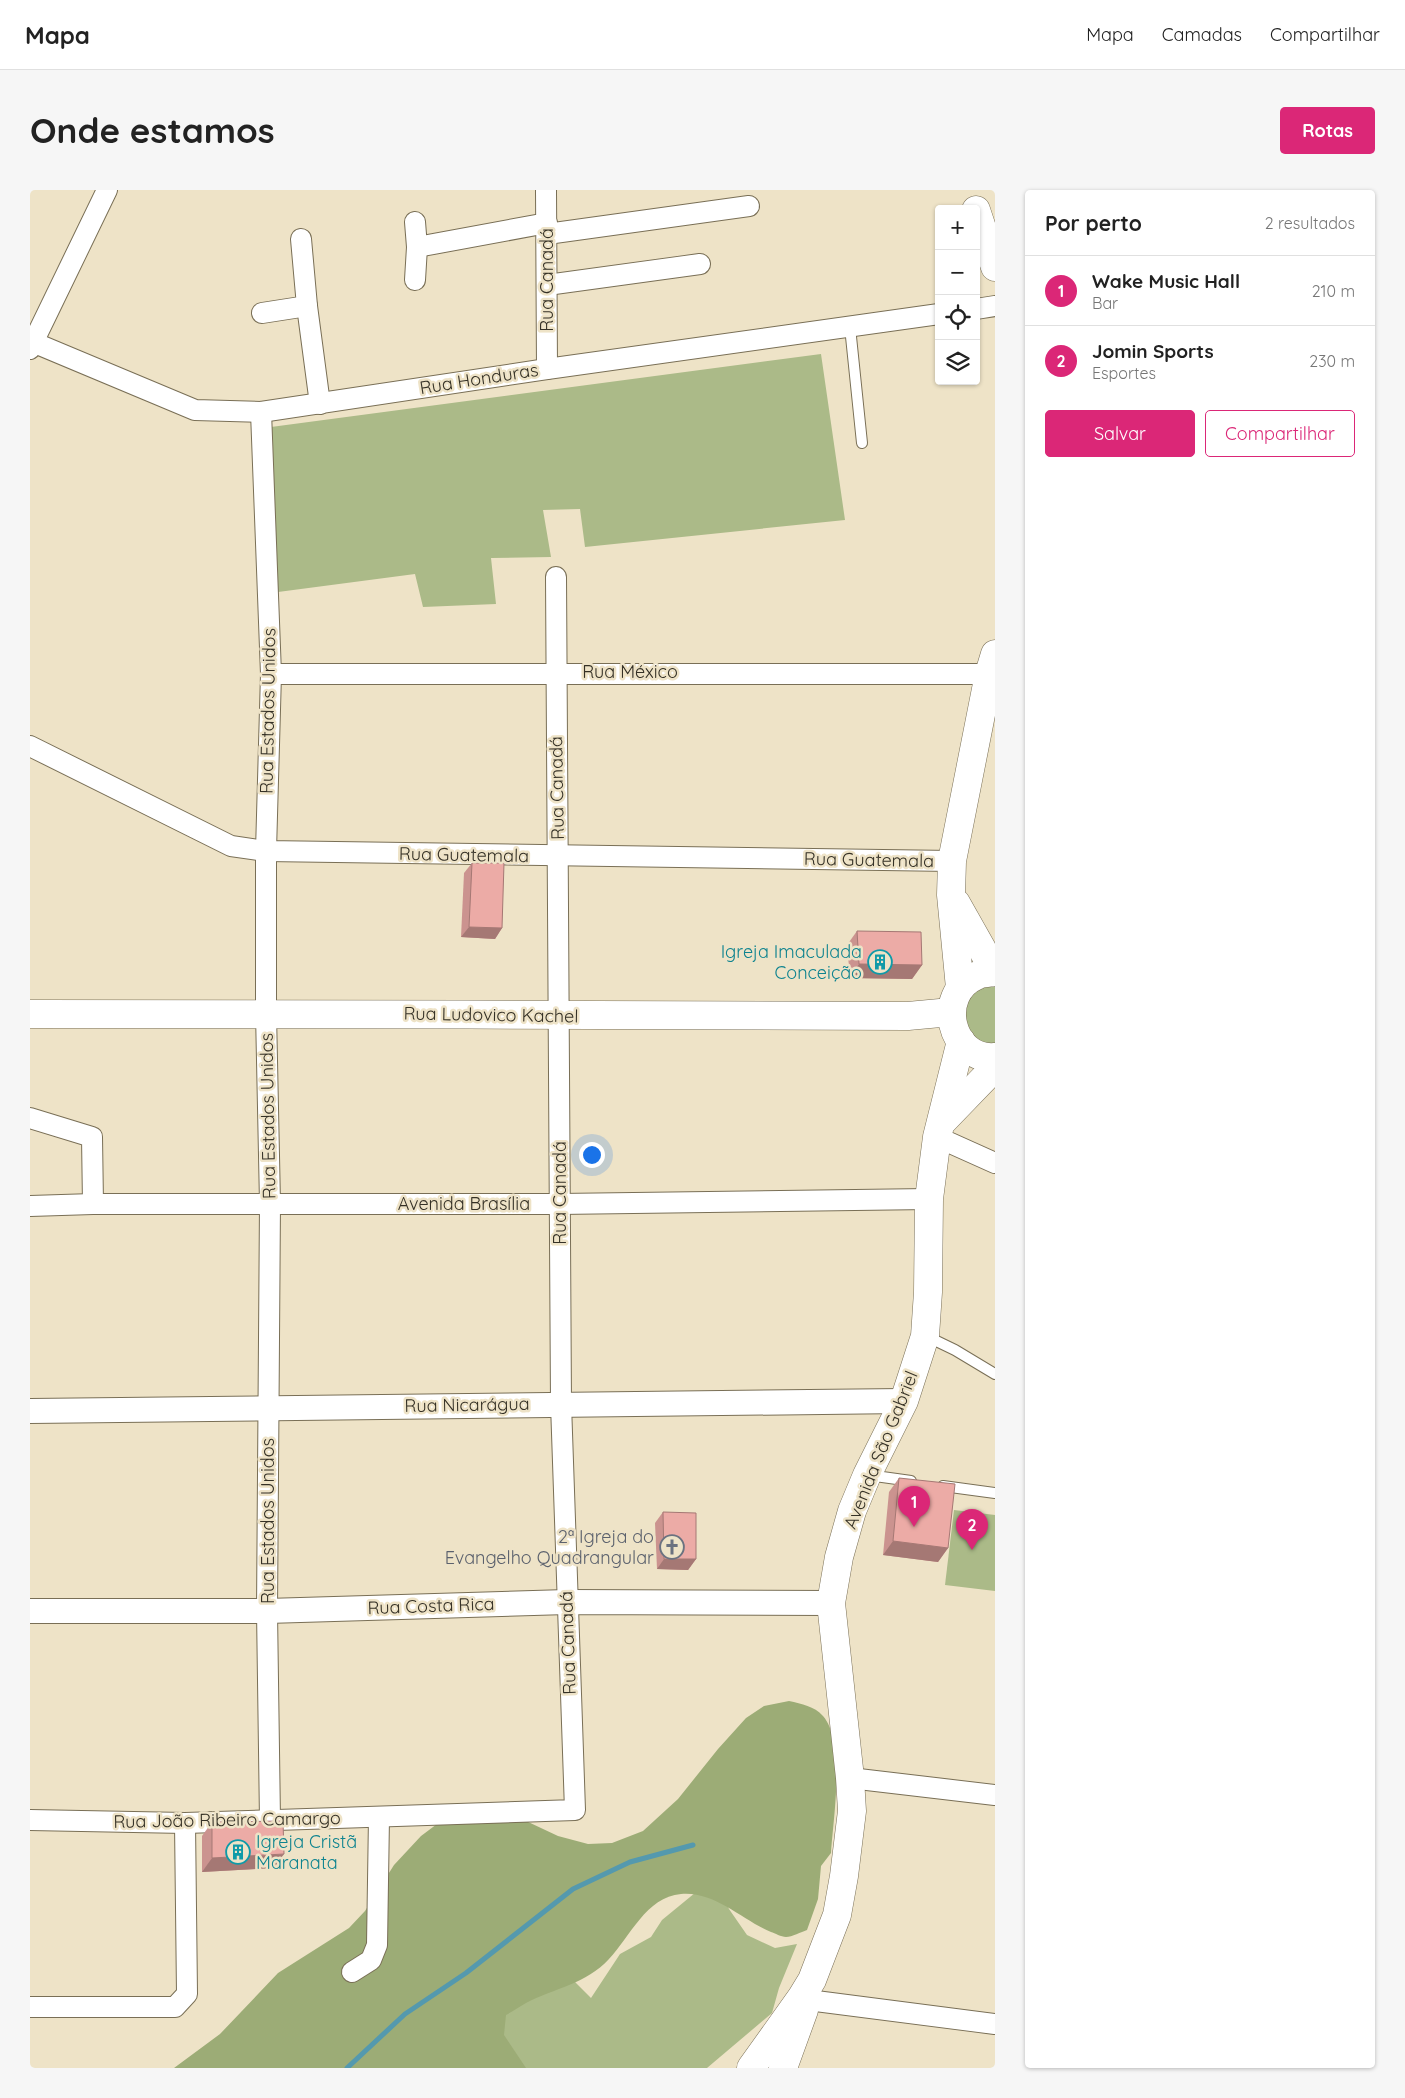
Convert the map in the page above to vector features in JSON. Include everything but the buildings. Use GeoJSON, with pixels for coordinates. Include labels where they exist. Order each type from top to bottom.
{"type":"FeatureCollection","features":[{"type":"Feature","properties":{"kind":"main road"},"geometry":{"type":"LineString","coordinates":[[968,190],[974,205]]}},
{"type":"Feature","properties":{"kind":"main road"},"geometry":{"type":"LineString","coordinates":[[980,221],[995,267]]}},
{"type":"Feature","properties":{"kind":"main road"},"geometry":{"type":"LineString","coordinates":[[992,664],[952,861],[952,895],[956,1000],[955,1032],[961,1041],[974,1052],[995,1057]]}},
{"type":"Feature","properties":{"kind":"main road"},"geometry":{"type":"LineString","coordinates":[[952,895],[995,972],[976,976],[956,1000]]}},
{"type":"Feature","properties":{"kind":"main road","name":"Rua Ludovico Kachel"},"geometry":{"type":"LineString","coordinates":[[30,1014],[266,1013],[560,1016],[908,1016],[956,1000]]}},
{"type":"Feature","properties":{"kind":"main road","name":"Avenida São Gabriel"},"geometry":{"type":"LineString","coordinates":[[782,2068],[837,1914],[852,1811],[831,1603],[839,1557],[852,1512],[867,1475],[904,1401],[924,1336],[928,1292],[928,1199],[939,1131],[961,1041]]}},
{"type":"Feature","properties":{"kind":"main road"},"geometry":{"type":"LineString","coordinates":[[939,1131],[995,1067]]}},
{"type":"Feature","properties":{"kind":"main road","name":"Avenida São Gabriel"},"geometry":{"type":"LineString","coordinates":[[751,2068],[801,1998],[810,1990]]}},
{"type":"Feature","properties":{"kind":"street"},"geometry":{"type":"LineString","coordinates":[[31,344],[107,190]]}},
{"type":"Feature","properties":{"kind":"street","name":"Rua Canadá"},"geometry":{"type":"LineString","coordinates":[[546,190],[547,369]]}},
{"type":"Feature","properties":{"kind":"street"},"geometry":{"type":"LineString","coordinates":[[417,247],[547,229],[749,206]]}},
{"type":"Feature","properties":{"kind":"street"},"geometry":{"type":"LineString","coordinates":[[415,222],[417,247],[415,280]]}},
{"type":"Feature","properties":{"kind":"street"},"geometry":{"type":"LineString","coordinates":[[301,239],[307,306],[320,404]]}},
{"type":"Feature","properties":{"kind":"street"},"geometry":{"type":"LineString","coordinates":[[547,285],[700,264]]}},
{"type":"Feature","properties":{"kind":"street"},"geometry":{"type":"LineString","coordinates":[[262,313],[307,306]]}},
{"type":"Feature","properties":{"kind":"street"},"geometry":{"type":"LineString","coordinates":[[980,308],[995,306]]}},
{"type":"Feature","properties":{"kind":"street","name":"Rua Honduras"},"geometry":{"type":"LineString","coordinates":[[31,344],[194,410],[261,412],[547,369],[935,315]]}},
{"type":"Feature","properties":{"kind":"street","name":"Rua Estados Unidos"},"geometry":{"type":"LineString","coordinates":[[261,412],[271,674],[266,852],[266,1013],[270,1203],[267,1611],[270,1820]]}},
{"type":"Feature","properties":{"kind":"street","name":"Rua Canadá"},"geometry":{"type":"LineString","coordinates":[[556,577],[561,1404],[575,1810]]}},
{"type":"Feature","properties":{"kind":"street","name":"Rua México"},"geometry":{"type":"LineString","coordinates":[[271,674],[556,672],[992,664]]}},
{"type":"Feature","properties":{"kind":"street","name":"Rua Guatemala"},"geometry":{"type":"LineString","coordinates":[[30,746],[231,846],[266,852],[952,861]]}},
{"type":"Feature","properties":{"kind":"street"},"geometry":{"type":"LineString","coordinates":[[30,1118],[92,1137],[93,1204]]}},
{"type":"Feature","properties":{"kind":"street"},"geometry":{"type":"LineString","coordinates":[[939,1131],[995,1163]]}},
{"type":"Feature","properties":{"kind":"street","name":"Avenida Brasília"},"geometry":{"type":"LineString","coordinates":[[30,1206],[270,1203],[559,1204],[928,1199]]}},
{"type":"Feature","properties":{"kind":"street","name":"Rua Nicarágua"},"geometry":{"type":"LineString","coordinates":[[30,1411],[904,1401]]}},
{"type":"Feature","properties":{"kind":"street","name":"Rua Costa Rica"},"geometry":{"type":"LineString","coordinates":[[30,1611],[267,1611],[567,1602],[831,1603]]}},
{"type":"Feature","properties":{"kind":"street"},"geometry":{"type":"LineString","coordinates":[[850,1778],[995,1795]]}},
{"type":"Feature","properties":{"kind":"street","name":"Rua João Ribeiro Camargo"},"geometry":{"type":"LineString","coordinates":[[30,1820],[185,1823],[575,1810]]}},
{"type":"Feature","properties":{"kind":"street"},"geometry":{"type":"LineString","coordinates":[[352,1972],[371,1960],[377,1945],[379,1816]]}},
{"type":"Feature","properties":{"kind":"street"},"geometry":{"type":"LineString","coordinates":[[30,2007],[175,2007],[187,1994],[185,1823]]}},
{"type":"Feature","properties":{"kind":"street"},"geometry":{"type":"LineString","coordinates":[[810,1990],[995,2024]]}},
{"type":"Feature","properties":{"kind":"lane"},"geometry":{"type":"LineString","coordinates":[[850,327],[862,443]]}},
{"type":"Feature","properties":{"kind":"lane"},"geometry":{"type":"LineString","coordinates":[[924,1336],[955,1350],[995,1374]]}},
{"type":"Feature","properties":{"kind":"lane"},"geometry":{"type":"LineString","coordinates":[[867,1475],[995,1493]]}},
{"type":"Feature","properties":{"kind":"green space"},"geometry":{"type":"Polygon","coordinates":[[[821,354],[845,520],[585,547],[580,509],[543,510],[551,557],[491,558],[496,604],[423,607],[415,574],[278,592],[271,427],[821,354]]]}},
{"type":"Feature","properties":{"kind":"green space"},"geometry":{"type":"Polygon","coordinates":[[[995,978],[995,1051],[971,1044],[960,998],[995,978]]]}},
{"type":"Feature","properties":{"kind":"green space"},"geometry":{"type":"Polygon","coordinates":[[[954,1510],[995,1515],[995,1591],[945,1585],[954,1510]]]}},
{"type":"Feature","properties":{"kind":"green space"},"geometry":{"type":"Polygon","coordinates":[[[789,1701],[803,1704],[823,1716],[830,1728],[836,1762],[831,1853],[821,1866],[818,1899],[807,1930],[791,1936],[782,1936],[760,1927],[728,1907],[693,1894],[681,1894],[658,1902],[648,1910],[617,1950],[600,1967],[580,1980],[526,2003],[506,2015],[504,2035],[526,2068],[174,2068],[220,2034],[278,1973],[349,1928],[365,1911],[394,1865],[421,1836],[441,1821],[509,1813],[558,1836],[588,1844],[612,1843],[643,1831],[678,1799],[718,1749],[746,1718],[764,1706],[789,1701]]]}},
{"type":"Feature","properties":{"kind":"green space"},"geometry":{"type":"Polygon","coordinates":[[[716,1879],[729,1909],[747,1935],[775,1948],[797,1944],[779,1988],[772,2013],[707,2068],[476,2068],[482,2022],[569,1976],[591,1998],[620,1954],[651,1937],[662,1920],[701,1888],[716,1879]]]}},
{"type":"Feature","properties":{"kind":"waterway"},"geometry":{"type":"LineString","coordinates":[[347,2068],[405,2014],[466,1973],[573,1889],[630,1862],[693,1845]]}},
{"type":"Feature","properties":{"kind":"place","name":"Igreja Imaculada Conceição"},"geometry":{"type":"Point","coordinates":[880,962]}},
{"type":"Feature","properties":{"kind":"place","name":"Wake Music Hall"},"geometry":{"type":"Point","coordinates":[914,1527]}},
{"type":"Feature","properties":{"kind":"place","name":"2ª Igreja do Evangelho Quadrangular"},"geometry":{"type":"Point","coordinates":[672,1547]}},
{"type":"Feature","properties":{"kind":"place","name":"Jomin Sports"},"geometry":{"type":"Point","coordinates":[972,1550]}},
{"type":"Feature","properties":{"kind":"place","name":"Igreja Cristã Maranata"},"geometry":{"type":"Point","coordinates":[238,1852]}}]}
